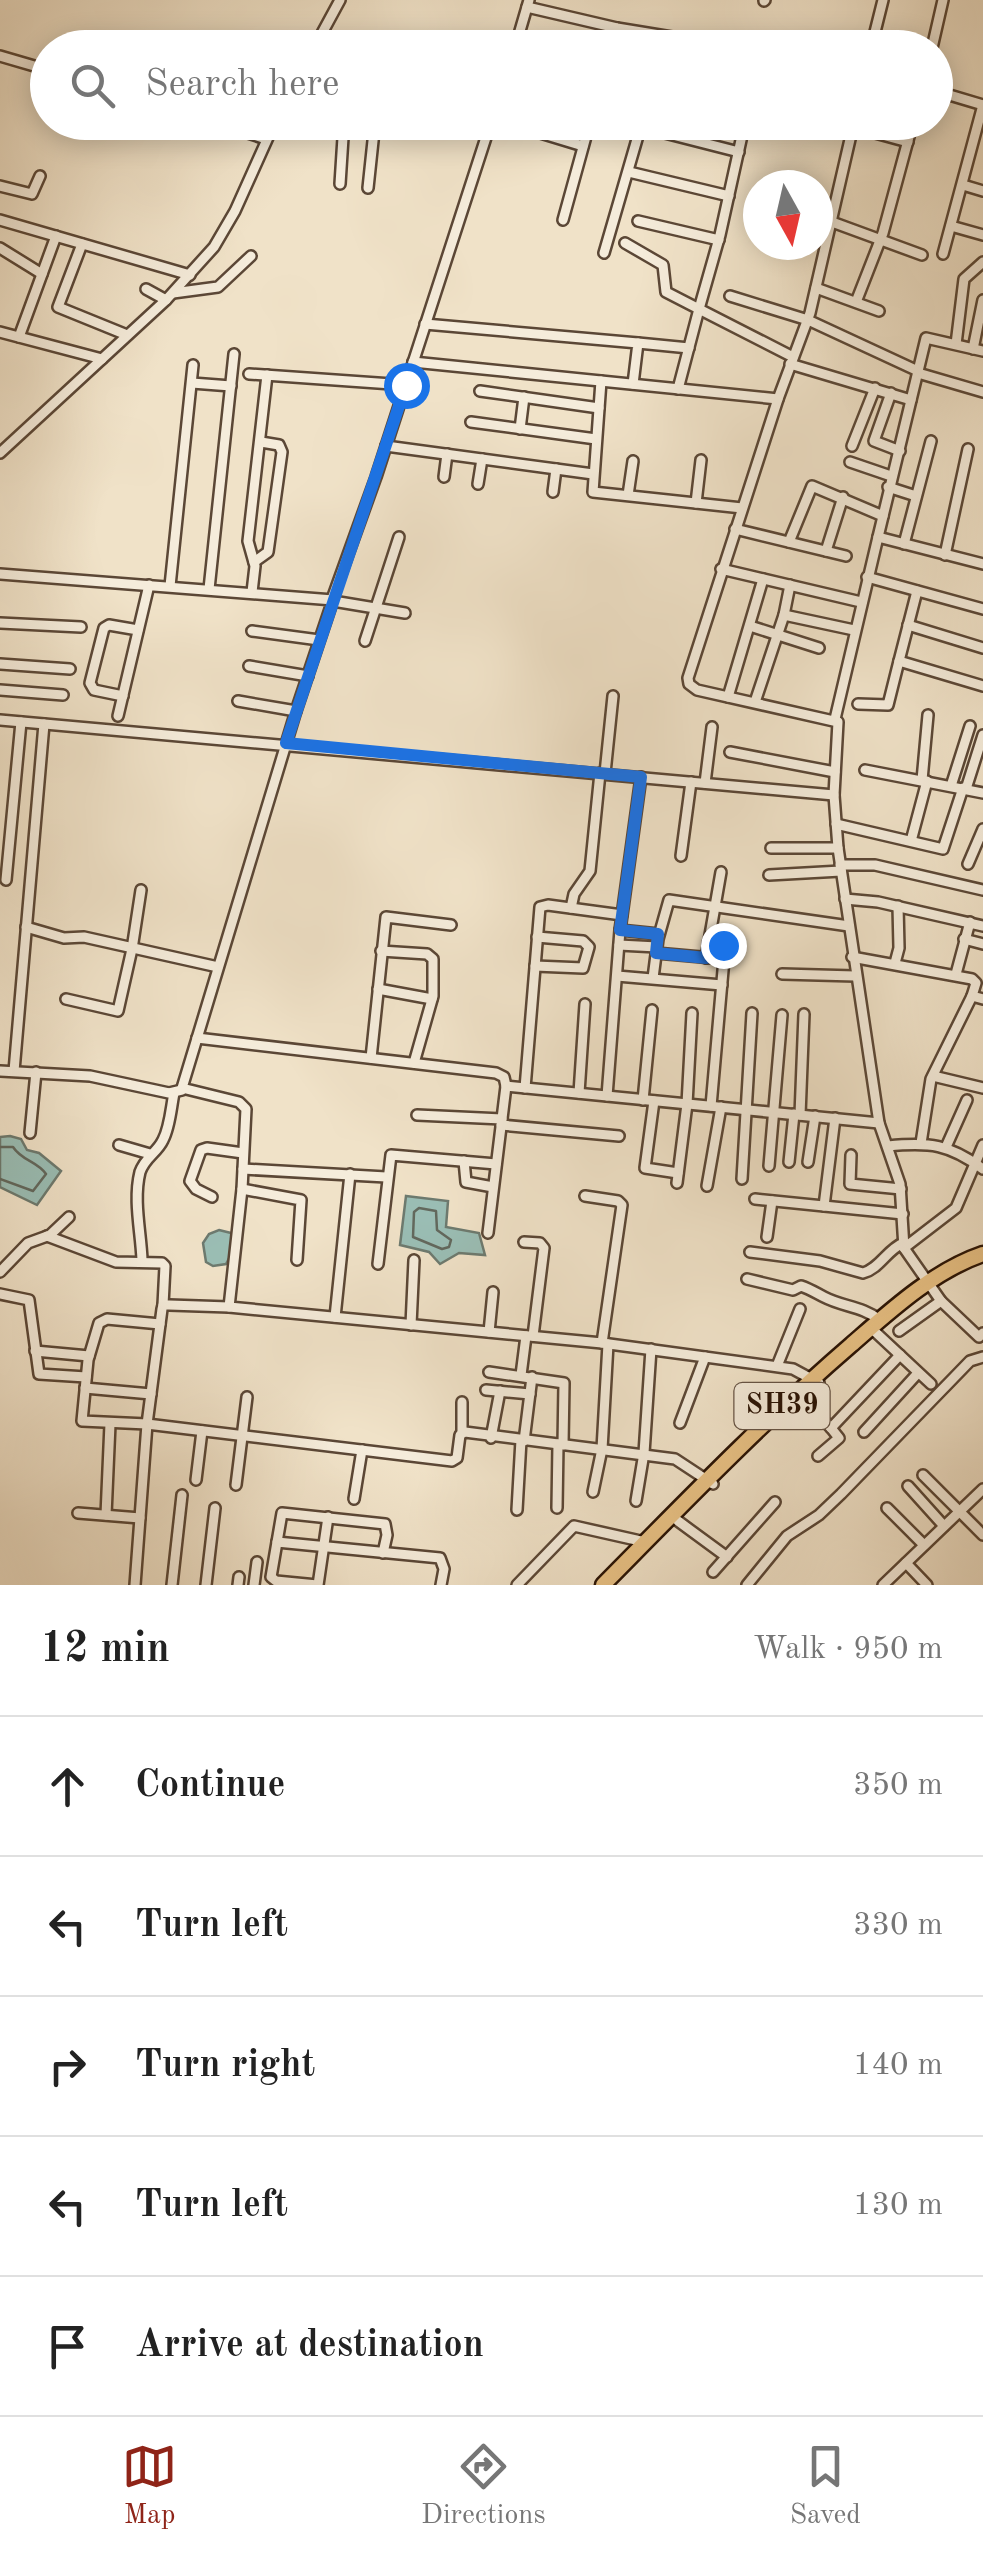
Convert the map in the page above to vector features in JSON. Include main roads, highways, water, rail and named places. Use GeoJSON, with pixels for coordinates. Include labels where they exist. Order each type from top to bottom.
{"type":"FeatureCollection","features":[{"type":"Feature","properties":{"kind":"main road","name":"SH39"},"geometry":{"type":"LineString","coordinates":[[935,1290],[983,1254]]}},
{"type":"Feature","properties":{"kind":"main road","name":"SH39"},"geometry":{"type":"LineString","coordinates":[[603,1585],[876,1327],[983,1263]]}},
{"type":"Feature","properties":{"kind":"main road","name":"SH39"},"geometry":{"type":"LineString","coordinates":[[741,1451],[802,1398],[816,1380]]}},
{"type":"Feature","properties":{"kind":"main road","name":"SH39"},"geometry":{"type":"LineString","coordinates":[[614,1585],[678,1521],[710,1482]]}},
{"type":"Feature","properties":{"kind":"water"},"geometry":{"type":"Polygon","coordinates":[[[0,1137],[21,1139],[27,1150],[39,1153],[61,1171],[37,1205],[0,1187],[0,1137]]]}},
{"type":"Feature","properties":{"kind":"water"},"geometry":{"type":"Polygon","coordinates":[[[406,1196],[448,1201],[446,1227],[479,1233],[485,1255],[459,1253],[440,1264],[429,1252],[400,1245],[406,1196]]]}},
{"type":"Feature","properties":{"kind":"water"},"geometry":{"type":"Polygon","coordinates":[[[219,1230],[235,1234],[234,1249],[226,1264],[213,1266],[206,1262],[203,1243],[209,1234],[219,1230]]]}}]}
